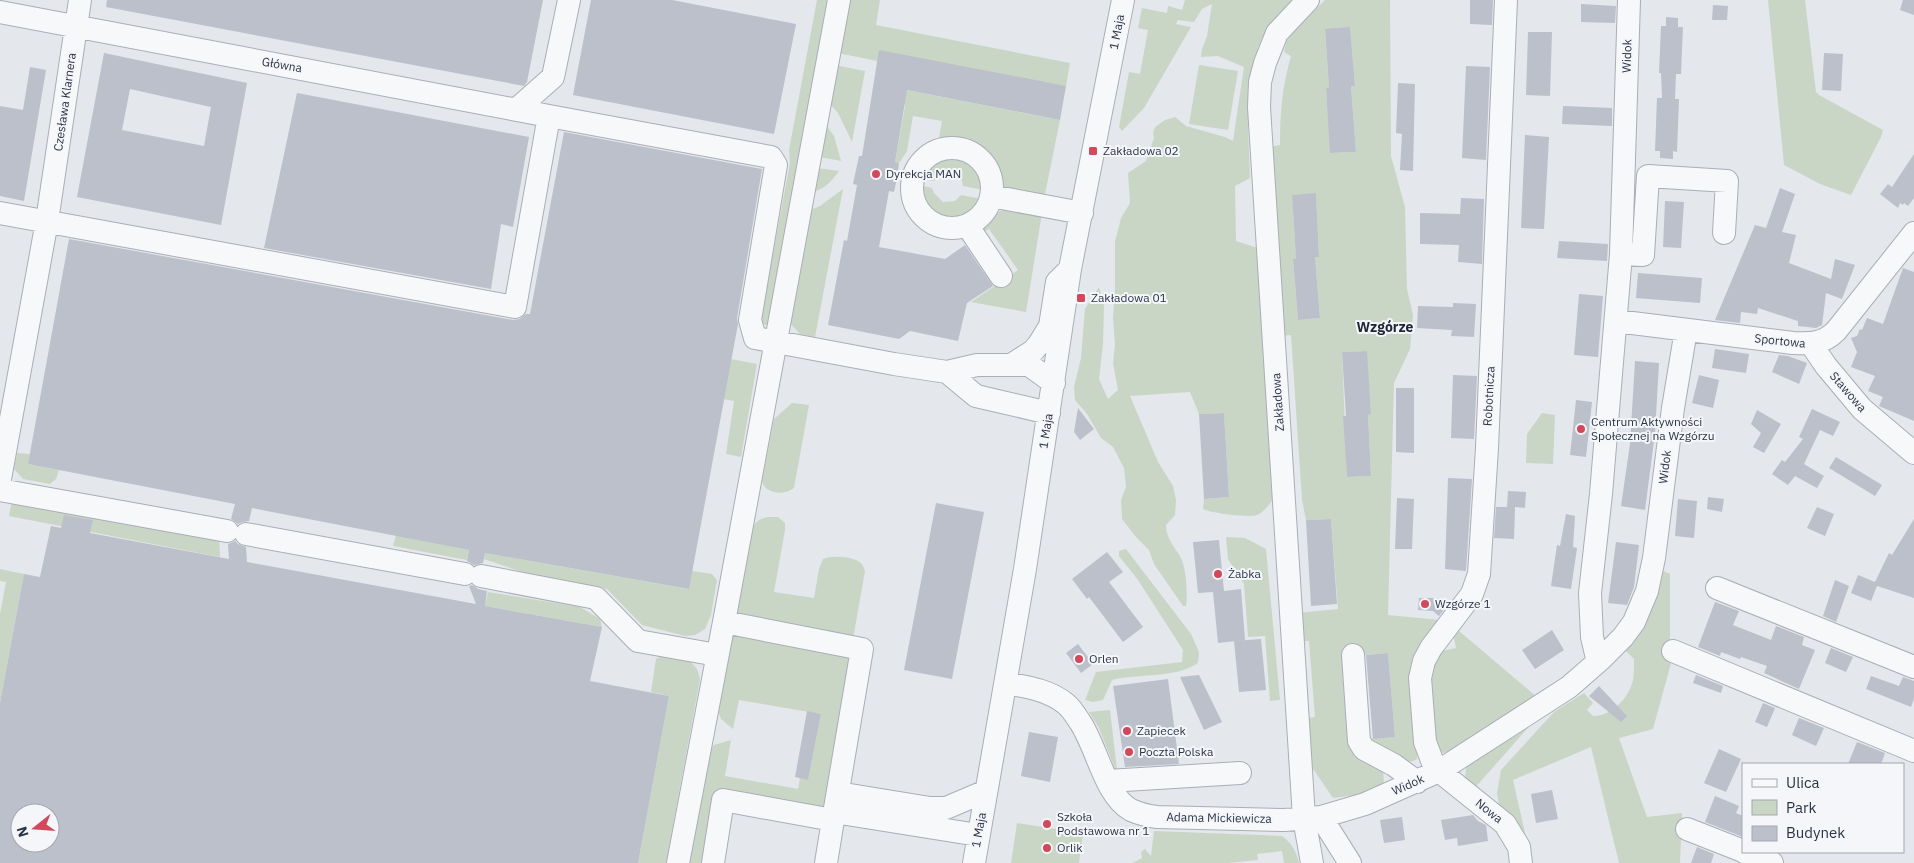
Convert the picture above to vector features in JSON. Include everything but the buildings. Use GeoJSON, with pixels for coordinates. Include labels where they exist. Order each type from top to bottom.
{"type":"FeatureCollection","features":[{"type":"Feature","properties":{"kind":"street","name":"Czesława Klarnera"},"geometry":{"type":"LineString","coordinates":[[0,479],[48,212],[80,0]]}},
{"type":"Feature","properties":{"kind":"street"},"geometry":{"type":"LineString","coordinates":[[518,108],[553,77],[569,0]]}},
{"type":"Feature","properties":{"kind":"street"},"geometry":{"type":"LineString","coordinates":[[678,863],[839,0]]}},
{"type":"Feature","properties":{"kind":"street","name":"1 Maja"},"geometry":{"type":"LineString","coordinates":[[974,863],[1006,684],[1054,383],[1070,269],[1123,0]]}},
{"type":"Feature","properties":{"kind":"street","name":"Zakładowa"},"geometry":{"type":"LineString","coordinates":[[1308,0],[1277,33],[1265,63],[1260,82],[1259,107],[1313,818]]}},
{"type":"Feature","properties":{"kind":"street","name":"Robotnicza"},"geometry":{"type":"LineString","coordinates":[[1439,771],[1433,763],[1425,742],[1420,678],[1424,661],[1431,648],[1472,594],[1479,574],[1487,439],[1506,0]]}},
{"type":"Feature","properties":{"kind":"street","name":"Widok"},"geometry":{"type":"LineString","coordinates":[[1600,660],[1596,654],[1592,637],[1589,613],[1621,254],[1629,0]]}},
{"type":"Feature","properties":{"kind":"street","name":"Główna"},"geometry":{"type":"LineString","coordinates":[[0,12],[76,28],[518,108],[771,157],[776,165],[750,320],[755,338],[776,343]]}},
{"type":"Feature","properties":{"kind":"street"},"geometry":{"type":"LineString","coordinates":[[0,213],[48,212],[252,260],[515,307],[545,114]]}},
{"type":"Feature","properties":{"kind":"street"},"geometry":{"type":"LineString","coordinates":[[948,148],[962,149],[975,154],[984,164],[990,175],[991,196],[985,210],[977,219],[967,225],[955,228],[941,227],[929,221],[919,211],[913,198],[912,184],[916,171],[924,160],[935,152],[948,148]]}},
{"type":"Feature","properties":{"kind":"street"},"geometry":{"type":"LineString","coordinates":[[1624,175],[1727,181],[1724,233]]}},
{"type":"Feature","properties":{"kind":"street"},"geometry":{"type":"LineString","coordinates":[[1621,254],[1643,255],[1648,176]]}},
{"type":"Feature","properties":{"kind":"street"},"geometry":{"type":"LineString","coordinates":[[991,196],[1082,213]]}},
{"type":"Feature","properties":{"kind":"street"},"geometry":{"type":"LineString","coordinates":[[967,225],[1001,276]]}},
{"type":"Feature","properties":{"kind":"street","name":"Sportowa"},"geometry":{"type":"LineString","coordinates":[[1686,330],[1811,344],[1822,341],[1836,331],[1914,233]]}},
{"type":"Feature","properties":{"kind":"street"},"geometry":{"type":"LineString","coordinates":[[1011,365],[1033,351],[1039,344],[1050,326],[1057,282],[1070,269]]}},
{"type":"Feature","properties":{"kind":"street"},"geometry":{"type":"LineString","coordinates":[[1616,321],[1686,330]]}},
{"type":"Feature","properties":{"kind":"street","name":"Widok"},"geometry":{"type":"LineString","coordinates":[[1313,818],[1365,804],[1439,771],[1569,687],[1623,637],[1634,622],[1647,592],[1654,558],[1673,408],[1686,330]]}},
{"type":"Feature","properties":{"kind":"street"},"geometry":{"type":"LineString","coordinates":[[776,343],[947,372],[977,365],[1029,365],[1054,383]]}},
{"type":"Feature","properties":{"kind":"street","name":"Stawowa"},"geometry":{"type":"LineString","coordinates":[[1811,344],[1826,366],[1862,410],[1914,454]]}},
{"type":"Feature","properties":{"kind":"street"},"geometry":{"type":"LineString","coordinates":[[947,372],[976,396],[1049,413]]}},
{"type":"Feature","properties":{"kind":"street"},"geometry":{"type":"LineString","coordinates":[[0,490],[596,598],[638,641],[717,655]]}},
{"type":"Feature","properties":{"kind":"street"},"geometry":{"type":"LineString","coordinates":[[1717,588],[1914,667]]}},
{"type":"Feature","properties":{"kind":"street"},"geometry":{"type":"LineString","coordinates":[[724,622],[862,649],[826,863]]}},
{"type":"Feature","properties":{"kind":"street"},"geometry":{"type":"LineString","coordinates":[[1673,651],[1914,751]]}},
{"type":"Feature","properties":{"kind":"street"},"geometry":{"type":"LineString","coordinates":[[1353,655],[1358,741],[1364,749],[1394,765],[1417,782]]}},
{"type":"Feature","properties":{"kind":"street","name":"Adama Mickiewicza"},"geometry":{"type":"LineString","coordinates":[[1006,684],[1047,693],[1072,710],[1091,742],[1113,791],[1124,805],[1144,815],[1270,820],[1313,818]]}},
{"type":"Feature","properties":{"kind":"street","name":"Nowa"},"geometry":{"type":"LineString","coordinates":[[1439,771],[1505,824],[1519,847],[1521,863]]}},
{"type":"Feature","properties":{"kind":"street"},"geometry":{"type":"LineString","coordinates":[[1108,781],[1240,773]]}},
{"type":"Feature","properties":{"kind":"street"},"geometry":{"type":"LineString","coordinates":[[712,863],[723,800],[835,808],[946,808],[986,791]]}},
{"type":"Feature","properties":{"kind":"street"},"geometry":{"type":"LineString","coordinates":[[835,808],[978,835]]}},
{"type":"Feature","properties":{"kind":"street"},"geometry":{"type":"LineString","coordinates":[[1312,863],[1313,818]]}},
{"type":"Feature","properties":{"kind":"street"},"geometry":{"type":"LineString","coordinates":[[1313,818],[1327,829],[1350,863]]}},
{"type":"Feature","properties":{"kind":"street"},"geometry":{"type":"LineString","coordinates":[[1688,829],[1742,852]]}},
{"type":"Feature","properties":{"kind":"street"},"geometry":{"type":"LineString","coordinates":[[1746,853],[1772,863]]}},
{"type":"Feature","properties":{"kind":"green space"},"geometry":{"type":"Polygon","coordinates":[[[817,0],[828,0],[769,326],[760,323],[790,163],[789,150],[817,0]]]}},
{"type":"Feature","properties":{"kind":"green space"},"geometry":{"type":"Polygon","coordinates":[[[847,0],[880,0],[876,25],[1070,63],[1066,86],[877,61],[838,53],[847,0]]]}},
{"type":"Feature","properties":{"kind":"green space"},"geometry":{"type":"Polygon","coordinates":[[[1185,0],[1293,0],[1269,25],[1258,47],[1249,100],[1250,178],[1235,186],[1236,241],[1258,248],[1273,499],[1268,506],[1260,514],[1252,516],[1230,515],[1203,509],[1204,499],[1229,497],[1224,413],[1199,414],[1190,392],[1130,396],[1158,462],[1173,486],[1176,500],[1175,515],[1166,525],[1166,530],[1169,539],[1181,558],[1184,568],[1187,595],[1186,606],[1183,606],[1154,564],[1149,550],[1122,519],[1121,500],[1126,487],[1124,468],[1113,447],[1101,438],[1087,414],[1075,400],[1074,387],[1081,358],[1085,309],[1099,287],[1104,306],[1103,344],[1099,379],[1108,399],[1118,390],[1113,363],[1115,345],[1113,319],[1115,242],[1121,218],[1130,203],[1128,173],[1146,161],[1154,138],[1155,127],[1165,120],[1175,117],[1186,126],[1233,141],[1244,67],[1218,56],[1201,57],[1207,36],[1212,4],[1202,9],[1194,22],[1178,20],[1176,24],[1191,27],[1144,108],[1122,131],[1119,127],[1129,72],[1140,74],[1148,30],[1138,28],[1142,8],[1167,13],[1168,6],[1182,10],[1185,0]]]}},
{"type":"Feature","properties":{"kind":"green space"},"geometry":{"type":"Polygon","coordinates":[[[1325,0],[1390,0],[1391,156],[1405,207],[1407,289],[1413,315],[1410,349],[1394,383],[1388,615],[1440,620],[1418,743],[1417,759],[1405,761],[1399,759],[1369,739],[1395,737],[1388,653],[1363,655],[1359,751],[1383,769],[1384,785],[1364,794],[1333,798],[1311,766],[1308,718],[1315,717],[1309,641],[1300,641],[1297,613],[1338,609],[1331,519],[1306,520],[1302,500],[1291,335],[1281,336],[1269,147],[1280,145],[1282,100],[1291,56],[1284,52],[1286,42],[1294,31],[1325,0]],[[1350,28],[1325,30],[1329,88],[1326,89],[1331,153],[1356,152],[1351,86],[1355,86],[1350,28]],[[1316,194],[1292,195],[1296,259],[1293,259],[1298,320],[1320,318],[1315,257],[1319,257],[1316,194]],[[1366,351],[1342,352],[1347,477],[1371,476],[1368,415],[1371,414],[1366,351]]]}},
{"type":"Feature","properties":{"kind":"green space"},"geometry":{"type":"Polygon","coordinates":[[[1768,0],[1805,0],[1816,92],[1883,130],[1851,195],[1820,184],[1784,165],[1768,0]]]}},
{"type":"Feature","properties":{"kind":"green space"},"geometry":{"type":"Polygon","coordinates":[[[835,65],[865,71],[852,142],[838,113],[829,103],[835,65]]]}},
{"type":"Feature","properties":{"kind":"green space"},"geometry":{"type":"Polygon","coordinates":[[[1199,65],[1238,71],[1228,130],[1189,124],[1199,65]]]}},
{"type":"Feature","properties":{"kind":"green space"},"geometry":{"type":"Polygon","coordinates":[[[896,88],[1060,120],[1044,199],[1004,187],[991,163],[981,152],[968,145],[939,138],[942,121],[913,116],[907,151],[899,163],[895,162],[905,106],[896,88]]]}},
{"type":"Feature","properties":{"kind":"green space"},"geometry":{"type":"Polygon","coordinates":[[[826,125],[834,136],[841,161],[820,157],[826,125]]]}},
{"type":"Feature","properties":{"kind":"green space"},"geometry":{"type":"Polygon","coordinates":[[[953,156],[966,160],[975,167],[981,177],[984,190],[963,186],[962,181],[952,173],[942,173],[934,181],[922,179],[927,169],[934,163],[943,158],[953,156]]]}},
{"type":"Feature","properties":{"kind":"green space"},"geometry":{"type":"Polygon","coordinates":[[[817,168],[839,171],[821,189],[812,192],[817,168]]]}},
{"type":"Feature","properties":{"kind":"green space"},"geometry":{"type":"Polygon","coordinates":[[[920,185],[932,188],[934,193],[943,202],[955,201],[961,195],[982,199],[965,216],[944,219],[935,215],[927,208],[922,198],[920,185]]]}},
{"type":"Feature","properties":{"kind":"green space"},"geometry":{"type":"Polygon","coordinates":[[[843,189],[815,337],[800,334],[789,322],[806,212],[820,206],[843,189]]]}},
{"type":"Feature","properties":{"kind":"green space"},"geometry":{"type":"Polygon","coordinates":[[[1012,208],[1042,213],[1026,312],[971,302],[1018,270],[989,229],[979,235],[975,228],[1002,210],[1012,208]]]}},
{"type":"Feature","properties":{"kind":"green space"},"geometry":{"type":"Polygon","coordinates":[[[731,359],[757,364],[741,457],[726,454],[734,401],[723,399],[731,359]]]}},
{"type":"Feature","properties":{"kind":"green space"},"geometry":{"type":"Polygon","coordinates":[[[792,403],[809,405],[794,488],[780,493],[767,489],[762,481],[774,419],[792,403]]]}},
{"type":"Feature","properties":{"kind":"green space"},"geometry":{"type":"Polygon","coordinates":[[[1542,413],[1555,415],[1553,464],[1526,463],[1527,434],[1542,413]]]}},
{"type":"Feature","properties":{"kind":"green space"},"geometry":{"type":"Polygon","coordinates":[[[17,453],[30,454],[28,464],[59,470],[56,479],[50,484],[23,479],[14,469],[17,453]]]}},
{"type":"Feature","properties":{"kind":"green space"},"geometry":{"type":"Polygon","coordinates":[[[19,500],[219,535],[220,557],[9,516],[11,505],[19,500]]]}},
{"type":"Feature","properties":{"kind":"green space"},"geometry":{"type":"Polygon","coordinates":[[[768,517],[778,517],[785,523],[774,592],[814,598],[819,569],[823,559],[831,557],[853,559],[861,563],[865,571],[823,809],[721,792],[707,863],[688,863],[710,750],[714,745],[731,740],[725,776],[798,789],[800,778],[808,779],[821,714],[739,700],[733,729],[721,719],[717,708],[751,530],[758,521],[768,517]]]}},
{"type":"Feature","properties":{"kind":"green space"},"geometry":{"type":"Polygon","coordinates":[[[396,535],[469,550],[467,560],[393,546],[396,535]]]}},
{"type":"Feature","properties":{"kind":"green space"},"geometry":{"type":"Polygon","coordinates":[[[1226,537],[1245,538],[1266,549],[1280,700],[1270,701],[1265,636],[1248,637],[1244,584],[1228,559],[1226,537]]]}},
{"type":"Feature","properties":{"kind":"green space"},"geometry":{"type":"Polygon","coordinates":[[[1126,549],[1191,634],[1199,652],[1198,663],[1189,668],[1167,674],[1112,680],[1103,700],[1093,702],[1085,700],[1096,672],[1182,662],[1183,650],[1138,580],[1119,556],[1119,551],[1126,549]]]}},
{"type":"Feature","properties":{"kind":"green space"},"geometry":{"type":"Polygon","coordinates":[[[485,553],[688,589],[692,571],[712,574],[717,580],[711,615],[705,629],[695,635],[685,636],[642,625],[607,589],[537,577],[484,559],[485,553]]]}},
{"type":"Feature","properties":{"kind":"green space"},"geometry":{"type":"Polygon","coordinates":[[[0,569],[24,574],[0,703],[0,614],[6,582],[0,581],[0,569]]]}},
{"type":"Feature","properties":{"kind":"green space"},"geometry":{"type":"Polygon","coordinates":[[[1659,569],[1670,574],[1670,651],[1673,656],[1653,729],[1619,738],[1647,817],[1682,813],[1680,863],[1619,863],[1591,747],[1513,780],[1527,842],[1500,811],[1497,793],[1501,770],[1554,712],[1584,693],[1593,703],[1587,710],[1593,716],[1607,713],[1624,699],[1633,680],[1634,659],[1622,647],[1659,569]]]}},
{"type":"Feature","properties":{"kind":"green space"},"geometry":{"type":"Polygon","coordinates":[[[488,592],[580,607],[600,619],[602,627],[485,606],[488,592]]]}},
{"type":"Feature","properties":{"kind":"green space"},"geometry":{"type":"Polygon","coordinates":[[[1452,625],[1537,697],[1451,752],[1441,753],[1436,750],[1428,664],[1432,653],[1456,648],[1454,638],[1440,642],[1452,625]]]}},
{"type":"Feature","properties":{"kind":"green space"},"geometry":{"type":"Polygon","coordinates":[[[664,655],[689,660],[697,669],[700,679],[666,863],[638,863],[669,696],[651,692],[656,659],[664,655]]]}},
{"type":"Feature","properties":{"kind":"green space"},"geometry":{"type":"Polygon","coordinates":[[[1110,710],[1117,770],[1099,728],[1089,712],[1110,710]]]}},
{"type":"Feature","properties":{"kind":"green space"},"geometry":{"type":"Polygon","coordinates":[[[1542,712],[1473,790],[1465,779],[1466,768],[1469,763],[1542,712]]]}},
{"type":"Feature","properties":{"kind":"green space","name":"Orlik"},"geometry":{"type":"Polygon","coordinates":[[[1017,823],[1083,833],[1079,863],[1011,863],[1017,823]]]}},
{"type":"Feature","properties":{"kind":"green space"},"geometry":{"type":"Polygon","coordinates":[[[1154,831],[1282,836],[1293,848],[1299,863],[1284,863],[1282,851],[1257,854],[1258,860],[1228,863],[1132,863],[1142,858],[1141,852],[1145,849],[1151,856],[1154,831]]]}},
{"type":"Feature","properties":{"kind":"place","name":"Zakładowa 02"},"geometry":{"type":"Point","coordinates":[1093,151]}},
{"type":"Feature","properties":{"kind":"place","name":"Dyrekcja MAN"},"geometry":{"type":"Point","coordinates":[876,174]}},
{"type":"Feature","properties":{"kind":"place","name":"Zakładowa 01"},"geometry":{"type":"Point","coordinates":[1081,298]}},
{"type":"Feature","properties":{"kind":"place","name":"Centrum Aktywności Społecznej na Wzgórzu"},"geometry":{"type":"Point","coordinates":[1581,429]}},
{"type":"Feature","properties":{"kind":"place","name":"Żabka"},"geometry":{"type":"Point","coordinates":[1218,574]}},
{"type":"Feature","properties":{"kind":"place","name":"Wzgórze 1"},"geometry":{"type":"Point","coordinates":[1425,604]}},
{"type":"Feature","properties":{"kind":"place","name":"Orlen"},"geometry":{"type":"Point","coordinates":[1079,659]}},
{"type":"Feature","properties":{"kind":"place","name":"Zapiecek"},"geometry":{"type":"Point","coordinates":[1127,731]}},
{"type":"Feature","properties":{"kind":"place","name":"Poczta Polska"},"geometry":{"type":"Point","coordinates":[1129,752]}},
{"type":"Feature","properties":{"kind":"place","name":"Szkoła Podstawowa nr 1"},"geometry":{"type":"Point","coordinates":[1047,824]}},
{"type":"Feature","properties":{"kind":"place","name":"Orlik"},"geometry":{"type":"Point","coordinates":[1047,848]}},
{"type":"Feature","properties":{"kind":"district","name":"Wzgórze"},"geometry":{"type":"Point","coordinates":[1385,327]}}]}
